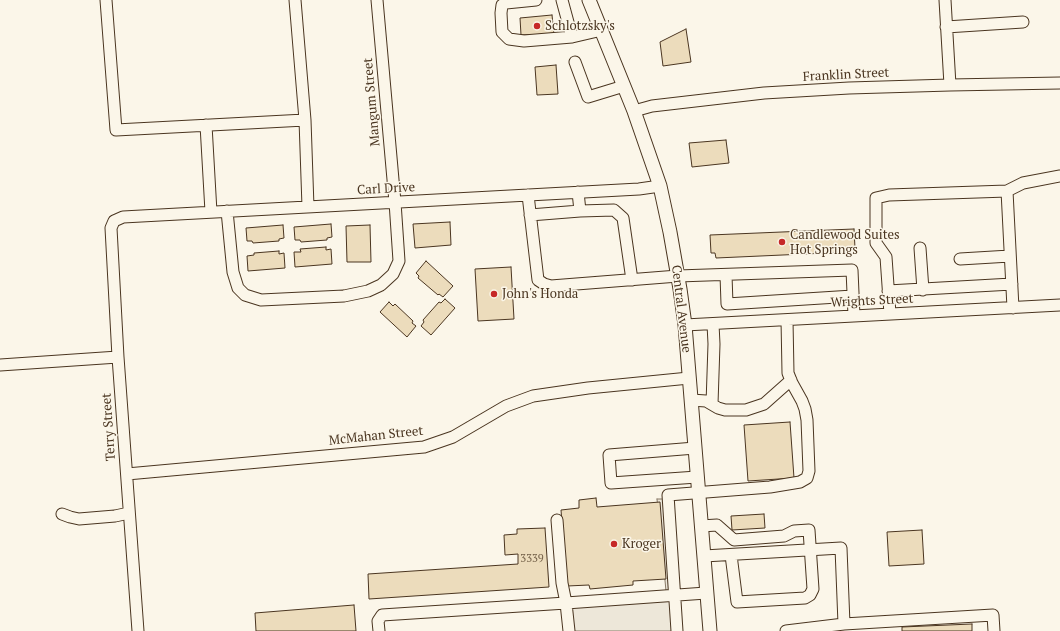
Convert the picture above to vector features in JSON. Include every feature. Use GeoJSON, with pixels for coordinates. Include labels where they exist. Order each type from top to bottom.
{"type":"FeatureCollection","features":[{"type":"Feature","properties":{"kind":"main road","name":"Central Avenue"},"geometry":{"type":"LineString","coordinates":[[589,0],[634,111],[660,186],[670,232],[685,325],[710,631]]}},
{"type":"Feature","properties":{"kind":"street"},"geometry":{"type":"LineString","coordinates":[[106,0],[116,130],[304,120]]}},
{"type":"Feature","properties":{"kind":"street"},"geometry":{"type":"LineString","coordinates":[[295,0],[304,120],[308,207]]}},
{"type":"Feature","properties":{"kind":"street","name":"Mangum Street"},"geometry":{"type":"LineString","coordinates":[[227,211],[233,272],[238,288],[244,295],[260,300],[344,296],[368,291],[381,285],[393,274],[399,261],[378,0]]}},
{"type":"Feature","properties":{"kind":"street"},"geometry":{"type":"LineString","coordinates":[[536,0],[504,3],[501,8],[502,32],[510,39],[519,40],[572,37],[602,30]]}},
{"type":"Feature","properties":{"kind":"street"},"geometry":{"type":"LineString","coordinates":[[562,0],[572,37]]}},
{"type":"Feature","properties":{"kind":"street"},"geometry":{"type":"LineString","coordinates":[[945,0],[950,84]]}},
{"type":"Feature","properties":{"kind":"street"},"geometry":{"type":"LineString","coordinates":[[946,27],[1023,22]]}},
{"type":"Feature","properties":{"kind":"street"},"geometry":{"type":"LineString","coordinates":[[576,62],[588,97],[624,86]]}},
{"type":"Feature","properties":{"kind":"street","name":"Franklin Street"},"geometry":{"type":"LineString","coordinates":[[634,111],[652,106],[764,93],[950,84],[1060,83]]}},
{"type":"Feature","properties":{"kind":"street"},"geometry":{"type":"LineString","coordinates":[[206,125],[211,212]]}},
{"type":"Feature","properties":{"kind":"street"},"geometry":{"type":"LineString","coordinates":[[890,314],[886,257],[876,243],[876,198],[889,195],[1006,191],[1023,183],[1060,176]]}},
{"type":"Feature","properties":{"kind":"street","name":"Carl Drive"},"geometry":{"type":"LineString","coordinates":[[114,221],[123,217],[639,189],[660,186]]}},
{"type":"Feature","properties":{"kind":"street"},"geometry":{"type":"LineString","coordinates":[[1006,191],[1013,308]]}},
{"type":"Feature","properties":{"kind":"street"},"geometry":{"type":"LineString","coordinates":[[578,192],[580,212]]}},
{"type":"Feature","properties":{"kind":"street"},"geometry":{"type":"LineString","coordinates":[[528,195],[538,280],[544,284],[552,286],[678,276],[852,270],[854,316]]}},
{"type":"Feature","properties":{"kind":"street"},"geometry":{"type":"LineString","coordinates":[[530,214],[614,210],[623,218],[632,280]]}},
{"type":"Feature","properties":{"kind":"street","name":"Terry Street"},"geometry":{"type":"LineString","coordinates":[[114,221],[111,228],[118,356],[138,631]]}},
{"type":"Feature","properties":{"kind":"street"},"geometry":{"type":"LineString","coordinates":[[920,248],[923,290]]}},
{"type":"Feature","properties":{"kind":"street"},"geometry":{"type":"LineString","coordinates":[[960,260],[1010,256]]}},
{"type":"Feature","properties":{"kind":"street"},"geometry":{"type":"LineString","coordinates":[[726,275],[727,304],[853,296]]}},
{"type":"Feature","properties":{"kind":"street"},"geometry":{"type":"LineString","coordinates":[[888,292],[1012,284]]}},
{"type":"Feature","properties":{"kind":"street","name":"Wrights Street"},"geometry":{"type":"LineString","coordinates":[[685,325],[1060,305]]}},
{"type":"Feature","properties":{"kind":"street"},"geometry":{"type":"LineString","coordinates":[[677,631],[668,495],[770,487],[800,482],[807,478],[809,471],[807,420],[802,401],[788,373],[787,320]]}},
{"type":"Feature","properties":{"kind":"street"},"geometry":{"type":"LineString","coordinates":[[712,404],[714,344],[713,324]]}},
{"type":"Feature","properties":{"kind":"street"},"geometry":{"type":"LineString","coordinates":[[0,365],[118,356]]}},
{"type":"Feature","properties":{"kind":"street","name":"McMahan Street"},"geometry":{"type":"LineString","coordinates":[[127,474],[424,447],[453,437],[506,406],[533,396],[588,388],[689,378]]}},
{"type":"Feature","properties":{"kind":"street"},"geometry":{"type":"LineString","coordinates":[[691,400],[706,401],[725,410],[746,410],[764,404],[791,380]]}},
{"type":"Feature","properties":{"kind":"street"},"geometry":{"type":"LineString","coordinates":[[695,448],[609,456],[612,483],[697,477]]}},
{"type":"Feature","properties":{"kind":"street"},"geometry":{"type":"LineString","coordinates":[[62,514],[79,519],[115,516],[129,513]]}},
{"type":"Feature","properties":{"kind":"street"},"geometry":{"type":"LineString","coordinates":[[556,520],[562,583],[569,631]]}},
{"type":"Feature","properties":{"kind":"street"},"geometry":{"type":"LineString","coordinates":[[701,526],[717,525],[734,540],[784,536],[794,531],[809,530],[813,589],[810,595],[805,598],[736,602],[732,555]]}},
{"type":"Feature","properties":{"kind":"street"},"geometry":{"type":"LineString","coordinates":[[704,556],[841,548],[851,626]]}},
{"type":"Feature","properties":{"kind":"street"},"geometry":{"type":"LineString","coordinates":[[379,631],[378,621],[382,615],[706,593]]}},
{"type":"Feature","properties":{"kind":"street"},"geometry":{"type":"LineString","coordinates":[[793,631],[851,626],[890,626],[993,615],[994,631]]}},
{"type":"Feature","properties":{"kind":"shaded area"},"geometry":{"type":"Polygon","coordinates":[[[657,499],[672,499],[681,631],[569,631],[567,606],[667,601],[657,499]]]}},
{"type":"Feature","properties":{"kind":"building","name":"Schlotzsky's"},"geometry":{"type":"Polygon","coordinates":[[[552,15],[554,34],[521,35],[520,18],[552,15]]]}},
{"type":"Feature","properties":{"kind":"building"},"geometry":{"type":"Polygon","coordinates":[[[686,29],[691,62],[663,66],[660,42],[686,29]]]}},
{"type":"Feature","properties":{"kind":"building"},"geometry":{"type":"Polygon","coordinates":[[[556,65],[558,94],[537,95],[535,67],[556,65]]]}},
{"type":"Feature","properties":{"kind":"building"},"geometry":{"type":"Polygon","coordinates":[[[726,140],[729,163],[692,167],[689,143],[726,140]]]}},
{"type":"Feature","properties":{"kind":"building"},"geometry":{"type":"Polygon","coordinates":[[[450,222],[451,245],[415,248],[413,224],[450,222]]]}},
{"type":"Feature","properties":{"kind":"building"},"geometry":{"type":"Polygon","coordinates":[[[331,224],[332,237],[327,238],[327,240],[301,242],[300,240],[295,240],[294,227],[331,224]]]}},
{"type":"Feature","properties":{"kind":"building"},"geometry":{"type":"Polygon","coordinates":[[[283,225],[284,238],[279,239],[279,241],[253,243],[252,241],[247,241],[246,228],[283,225]]]}},
{"type":"Feature","properties":{"kind":"building"},"geometry":{"type":"Polygon","coordinates":[[[370,225],[371,262],[347,262],[346,226],[370,225]]]}},
{"type":"Feature","properties":{"kind":"building","name":"Candlewood Suites Hot Springs"},"geometry":{"type":"Polygon","coordinates":[[[854,229],[855,248],[849,249],[849,252],[716,258],[715,253],[711,253],[710,235],[854,229]]]}},
{"type":"Feature","properties":{"kind":"building"},"geometry":{"type":"Polygon","coordinates":[[[326,247],[326,250],[331,249],[332,264],[295,267],[294,252],[301,252],[300,249],[326,247]]]}},
{"type":"Feature","properties":{"kind":"building"},"geometry":{"type":"Polygon","coordinates":[[[279,251],[279,254],[284,253],[285,268],[248,271],[247,256],[254,255],[254,253],[279,251]]]}},
{"type":"Feature","properties":{"kind":"building"},"geometry":{"type":"Polygon","coordinates":[[[426,261],[453,286],[443,297],[439,294],[438,295],[418,278],[419,276],[416,273],[426,261]]]}},
{"type":"Feature","properties":{"kind":"building","name":"John's Honda"},"geometry":{"type":"Polygon","coordinates":[[[511,267],[514,319],[478,321],[475,269],[511,267]]]}},
{"type":"Feature","properties":{"kind":"building"},"geometry":{"type":"Polygon","coordinates":[[[445,299],[455,308],[431,335],[421,326],[424,322],[423,320],[439,302],[441,303],[445,299]]]}},
{"type":"Feature","properties":{"kind":"building"},"geometry":{"type":"Polygon","coordinates":[[[389,302],[393,306],[395,304],[413,321],[412,323],[416,326],[407,337],[380,312],[389,302]]]}},
{"type":"Feature","properties":{"kind":"building"},"geometry":{"type":"Polygon","coordinates":[[[790,422],[794,478],[748,481],[744,425],[790,422]]]}},
{"type":"Feature","properties":{"kind":"building","name":"Kroger"},"geometry":{"type":"Polygon","coordinates":[[[596,498],[597,507],[660,502],[666,579],[633,581],[633,585],[590,589],[589,585],[567,586],[561,510],[579,508],[579,500],[596,498]]]}},
{"type":"Feature","properties":{"kind":"building"},"geometry":{"type":"Polygon","coordinates":[[[764,514],[765,528],[732,530],[731,516],[764,514]]]}},
{"type":"Feature","properties":{"kind":"building"},"geometry":{"type":"Polygon","coordinates":[[[545,528],[549,587],[369,599],[368,574],[518,564],[518,554],[505,555],[504,535],[517,534],[517,529],[545,528]]]}},
{"type":"Feature","properties":{"kind":"building"},"geometry":{"type":"Polygon","coordinates":[[[922,530],[924,564],[889,566],[887,532],[922,530]]]}},
{"type":"Feature","properties":{"kind":"building"},"geometry":{"type":"Polygon","coordinates":[[[354,605],[356,631],[256,631],[255,613],[354,605]]]}},
{"type":"Feature","properties":{"kind":"building"},"geometry":{"type":"Polygon","coordinates":[[[972,624],[972,631],[902,631],[902,627],[972,624]]]}},
{"type":"Feature","properties":{"kind":"place","name":"Schlotzsky's"},"geometry":{"type":"Point","coordinates":[537,26]}},
{"type":"Feature","properties":{"kind":"place","name":"Candlewood Suites Hot Springs"},"geometry":{"type":"Point","coordinates":[782,242]}},
{"type":"Feature","properties":{"kind":"place","name":"John's Honda"},"geometry":{"type":"Point","coordinates":[494,294]}},
{"type":"Feature","properties":{"kind":"place","name":"Kroger"},"geometry":{"type":"Point","coordinates":[614,544]}}]}
